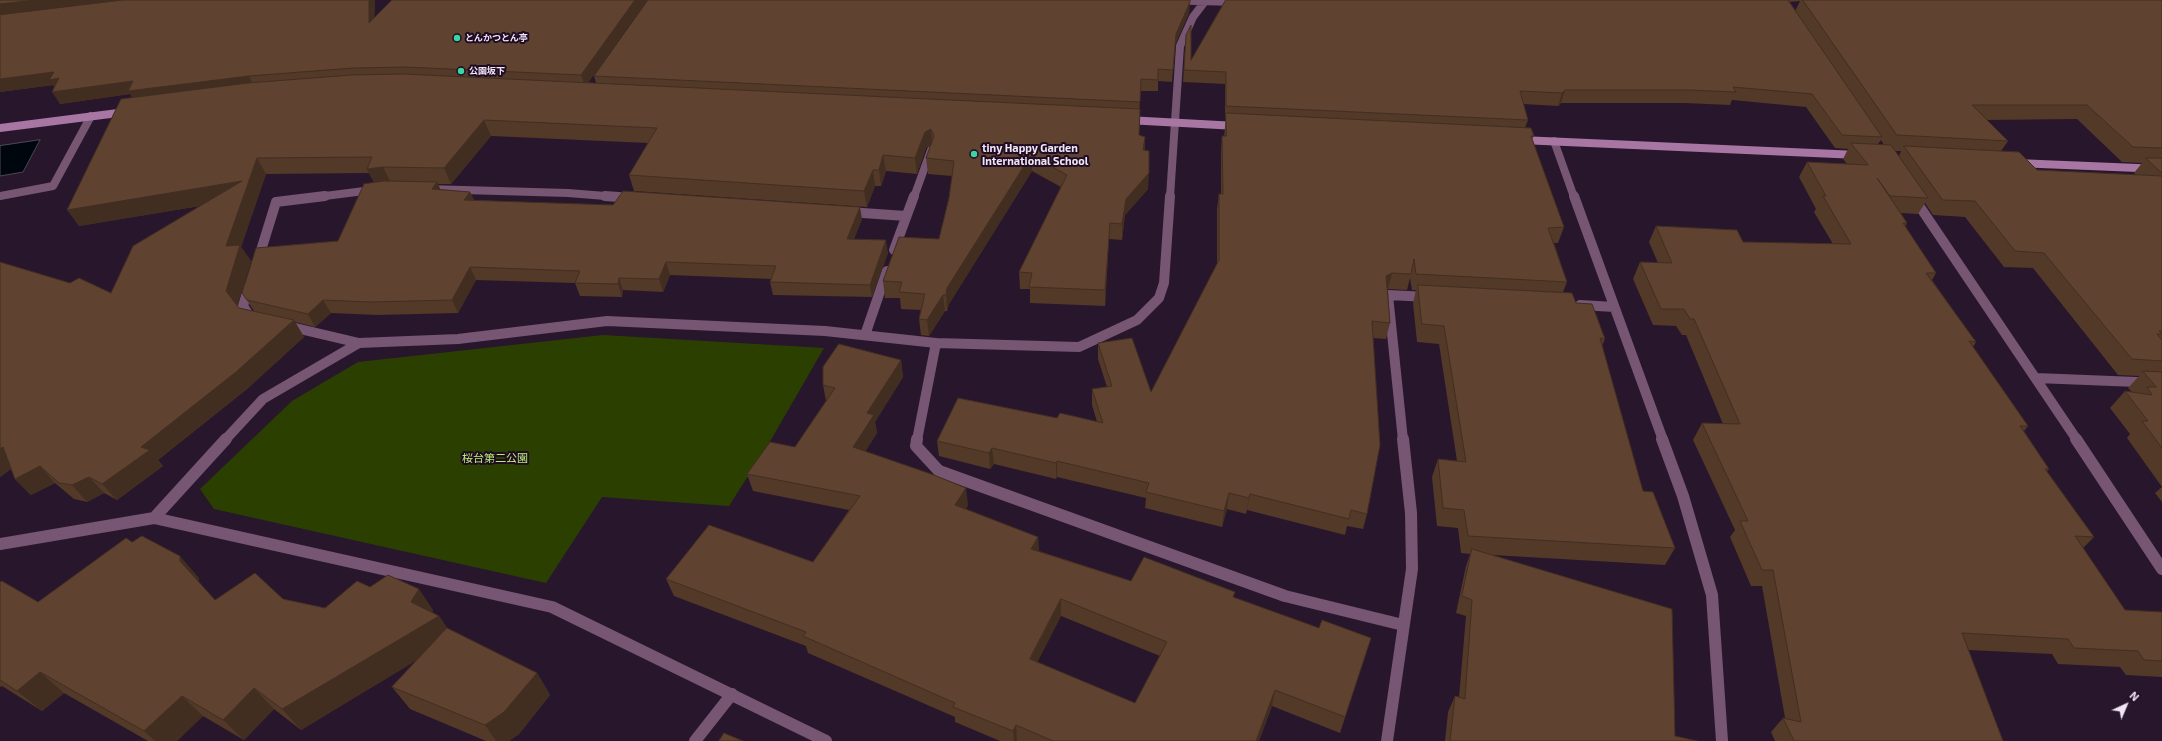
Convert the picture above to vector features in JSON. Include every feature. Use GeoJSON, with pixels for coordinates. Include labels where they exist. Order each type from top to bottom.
{"type":"FeatureCollection","features":[{"type":"Feature","properties":{"kind":"street"},"geometry":{"type":"LineString","coordinates":[[1156,0],[1244,2]]}},
{"type":"Feature","properties":{"kind":"street"},"geometry":{"type":"LineString","coordinates":[[383,189],[276,202],[243,306],[251,318],[359,343],[458,339],[607,321],[825,331],[936,343],[1080,346],[1137,320],[1159,298],[1164,283],[1180,46],[1193,17],[1206,1]]}},
{"type":"Feature","properties":{"kind":"street"},"geometry":{"type":"LineString","coordinates":[[0,128],[138,110]]}},
{"type":"Feature","properties":{"kind":"street"},"geometry":{"type":"LineString","coordinates":[[0,196],[53,186],[91,116]]}},
{"type":"Feature","properties":{"kind":"street"},"geometry":{"type":"LineString","coordinates":[[1119,120],[1246,126]]}},
{"type":"Feature","properties":{"kind":"street"},"geometry":{"type":"LineString","coordinates":[[1514,139],[1864,155]]}},
{"type":"Feature","properties":{"kind":"street"},"geometry":{"type":"LineString","coordinates":[[1554,141],[1683,496],[1712,595],[1722,741]]}},
{"type":"Feature","properties":{"kind":"street"},"geometry":{"type":"LineString","coordinates":[[865,335],[906,216],[931,150]]}},
{"type":"Feature","properties":{"kind":"street"},"geometry":{"type":"LineString","coordinates":[[2004,162],[2162,169]]}},
{"type":"Feature","properties":{"kind":"street"},"geometry":{"type":"LineString","coordinates":[[421,189],[568,193],[638,198]]}},
{"type":"Feature","properties":{"kind":"street"},"geometry":{"type":"LineString","coordinates":[[1908,189],[2036,378],[2162,569]]}},
{"type":"Feature","properties":{"kind":"street"},"geometry":{"type":"LineString","coordinates":[[835,212],[906,216]]}},
{"type":"Feature","properties":{"kind":"street"},"geometry":{"type":"LineString","coordinates":[[1386,741],[1412,569],[1411,513],[1388,295],[1442,298]]}},
{"type":"Feature","properties":{"kind":"street"},"geometry":{"type":"LineString","coordinates":[[1567,304],[1614,307]]}},
{"type":"Feature","properties":{"kind":"street"},"geometry":{"type":"LineString","coordinates":[[154,518],[262,399],[359,343]]}},
{"type":"Feature","properties":{"kind":"street"},"geometry":{"type":"LineString","coordinates":[[936,343],[916,446],[939,471],[1285,596],[1403,625]]}},
{"type":"Feature","properties":{"kind":"street"},"geometry":{"type":"LineString","coordinates":[[2036,378],[2162,383]]}},
{"type":"Feature","properties":{"kind":"street"},"geometry":{"type":"LineString","coordinates":[[0,544],[154,518],[552,607],[826,741]]}},
{"type":"Feature","properties":{"kind":"street"},"geometry":{"type":"LineString","coordinates":[[695,741],[732,694]]}},
{"type":"Feature","properties":{"kind":"green space","name":"桜台第二公園"},"geometry":{"type":"Polygon","coordinates":[[[603,335],[824,348],[772,438],[729,506],[602,497],[546,583],[214,509],[200,489],[292,401],[358,362],[603,335]]]}},
{"type":"Feature","properties":{"kind":"shaded area"},"geometry":{"type":"Polygon","coordinates":[[[40,140],[23,172],[0,176],[0,146],[40,140]]]}},
{"type":"Feature","properties":{"kind":"building"},"geometry":{"type":"Polygon","coordinates":[[[0,0],[36,0],[0,4],[0,0]]]}},
{"type":"Feature","properties":{"kind":"building"},"geometry":{"type":"Polygon","coordinates":[[[123,0],[369,0],[369,23],[392,0],[635,0],[581,75],[405,67],[353,68],[249,76],[128,91],[133,81],[52,92],[59,78],[49,80],[54,72],[0,79],[0,15],[123,0]]]}},
{"type":"Feature","properties":{"kind":"building"},"geometry":{"type":"Polygon","coordinates":[[[648,0],[1190,0],[1190,2],[1176,34],[1173,70],[1158,69],[1158,80],[1141,79],[1140,102],[594,76],[648,0]]]}},
{"type":"Feature","properties":{"kind":"building"},"geometry":{"type":"Polygon","coordinates":[[[1226,0],[1788,0],[1882,137],[1842,135],[1812,94],[1733,87],[1736,92],[1690,90],[1565,90],[1562,93],[1520,91],[1528,120],[1226,106],[1226,72],[1184,70],[1186,35],[1191,25],[1191,60],[1226,0]]]}},
{"type":"Feature","properties":{"kind":"building"},"geometry":{"type":"Polygon","coordinates":[[[1803,0],[2162,0],[2162,148],[2133,147],[2087,105],[1972,105],[2008,141],[1897,135],[1803,0]]]}},
{"type":"Feature","properties":{"kind":"building"},"geometry":{"type":"Polygon","coordinates":[[[403,74],[1140,109],[1139,135],[1145,137],[1143,150],[1149,151],[1149,173],[1126,199],[1122,224],[1110,223],[1105,290],[1029,287],[1032,273],[1019,272],[1067,175],[1031,155],[947,288],[946,295],[943,295],[927,320],[919,319],[925,294],[899,292],[902,282],[883,281],[899,237],[939,239],[949,198],[954,161],[926,158],[934,136],[931,129],[925,132],[915,158],[883,155],[879,170],[873,170],[864,191],[629,175],[657,128],[484,120],[444,168],[383,167],[367,169],[372,157],[257,158],[226,246],[240,245],[226,291],[239,308],[294,320],[236,372],[141,447],[150,450],[102,484],[89,477],[72,485],[59,483],[40,466],[15,479],[3,447],[0,449],[0,262],[70,283],[79,278],[111,293],[133,246],[242,181],[67,210],[121,99],[248,83],[351,75],[403,74]]]}},
{"type":"Feature","properties":{"kind":"building"},"geometry":{"type":"Polygon","coordinates":[[[1226,113],[1531,128],[1534,136],[1531,136],[1564,227],[1548,228],[1567,282],[1416,274],[1414,259],[1411,274],[1392,273],[1386,276],[1390,323],[1372,321],[1380,445],[1367,514],[1351,510],[1349,519],[1250,494],[1249,498],[1229,493],[1224,511],[1146,492],[1149,483],[1057,461],[1056,463],[992,448],[989,453],[937,441],[958,398],[1057,418],[1060,413],[1103,423],[1092,389],[1112,386],[1098,343],[1132,338],[1151,392],[1219,260],[1219,194],[1223,194],[1222,136],[1226,136],[1226,113]]]}},
{"type":"Feature","properties":{"kind":"building"},"geometry":{"type":"Polygon","coordinates":[[[1851,143],[1891,145],[1928,198],[1890,196],[1877,178],[1907,223],[1903,223],[1936,273],[1926,273],[1976,342],[1969,341],[2028,426],[2020,426],[2049,469],[2045,469],[2094,537],[2075,536],[2125,610],[2162,612],[2162,661],[2144,660],[2138,651],[2074,648],[2068,639],[1962,633],[2003,741],[1794,741],[1783,718],[1801,722],[1773,570],[1762,570],[1740,521],[1748,521],[1702,423],[1740,424],[1694,319],[1690,319],[1684,309],[1661,309],[1640,262],[1672,263],[1656,226],[1737,230],[1743,242],[1851,244],[1823,196],[1826,196],[1807,162],[1868,165],[1851,143]]]}},
{"type":"Feature","properties":{"kind":"building"},"geometry":{"type":"Polygon","coordinates":[[[1904,146],[2019,152],[2037,170],[2162,176],[2162,331],[2159,331],[2162,334],[2157,334],[2162,340],[2162,361],[2132,359],[2044,253],[2015,251],[1975,201],[1943,200],[1904,146]]]}},
{"type":"Feature","properties":{"kind":"building"},"geometry":{"type":"Polygon","coordinates":[[[2146,158],[2162,158],[2162,173],[2146,158]]]}},
{"type":"Feature","properties":{"kind":"building"},"geometry":{"type":"Polygon","coordinates":[[[385,181],[437,182],[432,189],[470,192],[464,200],[613,205],[623,191],[860,207],[847,239],[886,240],[870,285],[770,282],[776,266],[666,262],[659,279],[619,278],[618,284],[575,283],[580,271],[470,267],[452,300],[370,302],[323,300],[308,314],[247,300],[242,293],[256,248],[338,241],[364,184],[385,181]]]}},
{"type":"Feature","properties":{"kind":"building"},"geometry":{"type":"Polygon","coordinates":[[[1418,285],[1572,293],[1576,303],[1592,304],[1605,339],[1600,338],[1643,491],[1653,492],[1675,548],[1468,536],[1464,510],[1443,508],[1438,459],[1466,462],[1444,326],[1422,324],[1418,285]]]}},
{"type":"Feature","properties":{"kind":"building"},"geometry":{"type":"Polygon","coordinates":[[[839,344],[901,360],[867,413],[874,415],[853,447],[934,475],[966,488],[955,505],[1038,537],[1031,549],[1131,581],[1144,557],[1235,592],[1233,597],[1319,628],[1322,620],[1371,638],[1345,717],[1275,690],[1256,741],[1053,741],[1016,725],[1013,731],[953,707],[955,703],[803,636],[806,632],[666,579],[709,525],[813,562],[860,496],[747,474],[770,442],[795,447],[835,388],[823,385],[823,367],[839,344]],[[1061,599],[1030,659],[1135,703],[1167,642],[1061,599]]]}},
{"type":"Feature","properties":{"kind":"building"},"geometry":{"type":"Polygon","coordinates":[[[2143,371],[2162,372],[2162,448],[2142,421],[2148,421],[2125,391],[2152,395],[2147,387],[2156,387],[2143,371]]]}},
{"type":"Feature","properties":{"kind":"building"},"geometry":{"type":"Polygon","coordinates":[[[142,536],[180,556],[180,561],[215,600],[255,573],[283,599],[325,608],[357,581],[370,587],[388,575],[419,589],[411,602],[439,616],[282,709],[254,688],[223,720],[182,696],[144,731],[40,672],[17,691],[0,680],[0,582],[2,581],[38,602],[126,538],[132,542],[142,536]]]}},
{"type":"Feature","properties":{"kind":"building"},"geometry":{"type":"Polygon","coordinates":[[[1472,549],[1672,609],[1675,736],[1697,741],[1450,741],[1455,696],[1465,699],[1472,600],[1462,596],[1472,549]]]}},
{"type":"Feature","properties":{"kind":"building"},"geometry":{"type":"Polygon","coordinates":[[[447,628],[537,673],[504,712],[485,725],[392,687],[447,628]]]}},
{"type":"Feature","properties":{"kind":"building"},"geometry":{"type":"Polygon","coordinates":[[[724,733],[743,741],[719,741],[724,733]]]}},
{"type":"Feature","properties":{"kind":"place","name":"とんかつとん亭"},"geometry":{"type":"Point","coordinates":[457,38]}},
{"type":"Feature","properties":{"kind":"place","name":"公園坂下"},"geometry":{"type":"Point","coordinates":[461,71]}},
{"type":"Feature","properties":{"kind":"place","name":"tiny Happy Garden International School"},"geometry":{"type":"Point","coordinates":[974,154]}}]}
